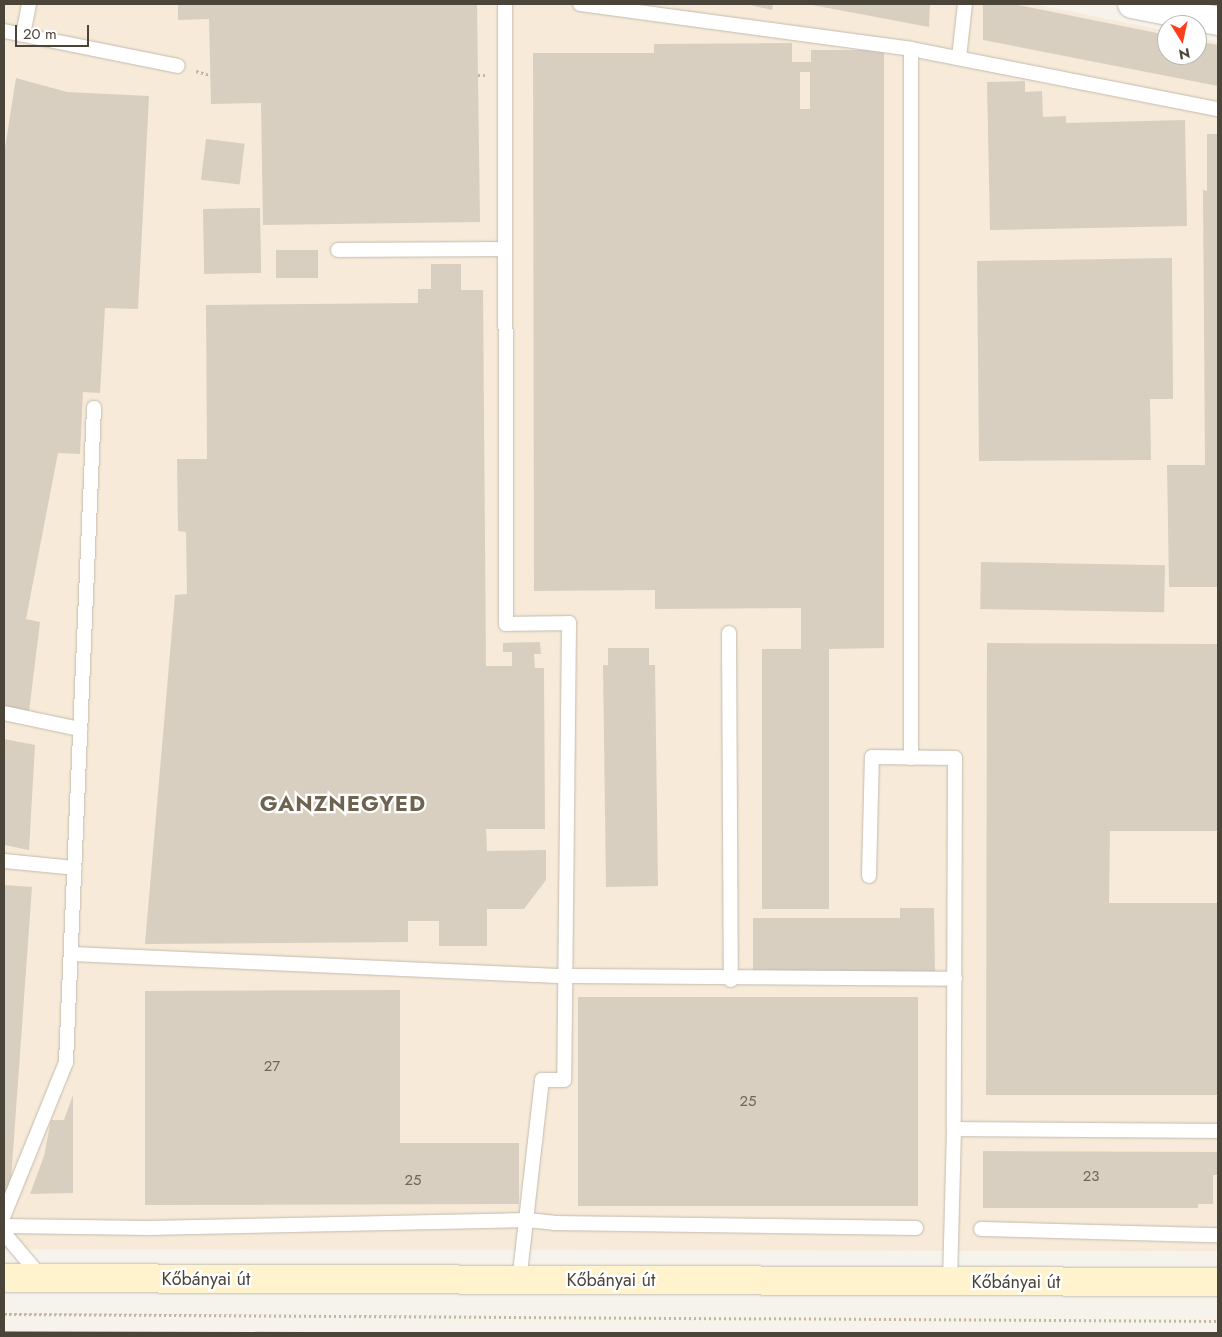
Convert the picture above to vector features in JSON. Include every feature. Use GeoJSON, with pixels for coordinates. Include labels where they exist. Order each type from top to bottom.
{"type":"FeatureCollection","features":[{"type":"Feature","properties":{"kind":"main road","name":"Kőbányai út"},"geometry":{"type":"LineString","coordinates":[[4,1278],[1218,1282]]}},
{"type":"Feature","properties":{"kind":"street"},"geometry":{"type":"LineString","coordinates":[[1132,4],[1218,21]]}},
{"type":"Feature","properties":{"kind":"lane"},"geometry":{"type":"LineString","coordinates":[[23,35],[29,4]]}},
{"type":"Feature","properties":{"kind":"lane"},"geometry":{"type":"LineString","coordinates":[[504,4],[506,624],[570,624],[564,1080],[542,1080],[527,1220],[519,1255],[519,1280]]}},
{"type":"Feature","properties":{"kind":"lane"},"geometry":{"type":"LineString","coordinates":[[580,4],[912,49],[1218,109]]}},
{"type":"Feature","properties":{"kind":"lane"},"geometry":{"type":"LineString","coordinates":[[958,58],[964,4]]}},
{"type":"Feature","properties":{"kind":"lane"},"geometry":{"type":"LineString","coordinates":[[4,31],[178,66]]}},
{"type":"Feature","properties":{"kind":"lane"},"geometry":{"type":"LineString","coordinates":[[911,758],[912,49]]}},
{"type":"Feature","properties":{"kind":"lane"},"geometry":{"type":"LineString","coordinates":[[338,250],[505,249]]}},
{"type":"Feature","properties":{"kind":"lane"},"geometry":{"type":"LineString","coordinates":[[4,1215],[66,1062],[94,408]]}},
{"type":"Feature","properties":{"kind":"lane"},"geometry":{"type":"LineString","coordinates":[[729,633],[731,980]]}},
{"type":"Feature","properties":{"kind":"lane"},"geometry":{"type":"LineString","coordinates":[[4,714],[80,729]]}},
{"type":"Feature","properties":{"kind":"lane"},"geometry":{"type":"LineString","coordinates":[[869,876],[872,758],[955,758],[954,1129],[950,1282]]}},
{"type":"Feature","properties":{"kind":"lane"},"geometry":{"type":"LineString","coordinates":[[4,861],[75,868]]}},
{"type":"Feature","properties":{"kind":"lane"},"geometry":{"type":"LineString","coordinates":[[72,954],[564,976],[731,980],[955,980]]}},
{"type":"Feature","properties":{"kind":"lane"},"geometry":{"type":"LineString","coordinates":[[954,1129],[1218,1131]]}},
{"type":"Feature","properties":{"kind":"lane"},"geometry":{"type":"LineString","coordinates":[[4,1226],[148,1228],[527,1220],[554,1223],[916,1228]]}},
{"type":"Feature","properties":{"kind":"lane"},"geometry":{"type":"LineString","coordinates":[[982,1229],[1218,1235]]}},
{"type":"Feature","properties":{"kind":"lane"},"geometry":{"type":"LineString","coordinates":[[4,1233],[41,1278]]}},
{"type":"Feature","properties":{"kind":"path"},"geometry":{"type":"LineString","coordinates":[[4,1314],[1218,1321]]}},
{"type":"Feature","properties":{"kind":"shaded area"},"geometry":{"type":"Polygon","coordinates":[[[4,4],[1033,4],[1157,29],[1157,65],[1207,65],[1207,39],[1218,42],[1218,1251],[4,1249],[4,4]]]}},
{"type":"Feature","properties":{"kind":"building"},"geometry":{"type":"Polygon","coordinates":[[[178,4],[477,4],[480,222],[263,225],[261,103],[211,104],[209,19],[178,20],[178,4]]]}},
{"type":"Feature","properties":{"kind":"building"},"geometry":{"type":"Polygon","coordinates":[[[746,4],[773,4],[772,10],[746,4]]]}},
{"type":"Feature","properties":{"kind":"building"},"geometry":{"type":"Polygon","coordinates":[[[930,4],[929,27],[812,5],[930,4]]]}},
{"type":"Feature","properties":{"kind":"building"},"geometry":{"type":"Polygon","coordinates":[[[983,4],[1013,4],[1157,33],[1157,65],[1207,65],[1207,43],[1218,45],[1218,86],[983,40],[983,4]]]}},
{"type":"Feature","properties":{"kind":"building"},"geometry":{"type":"Polygon","coordinates":[[[792,43],[792,62],[811,62],[811,50],[884,50],[884,648],[829,649],[829,909],[762,909],[762,649],[801,649],[801,608],[655,609],[655,590],[534,591],[533,53],[654,53],[654,44],[792,43]],[[800,72],[800,109],[810,109],[810,72],[800,72]]]}},
{"type":"Feature","properties":{"kind":"building"},"geometry":{"type":"Polygon","coordinates":[[[16,78],[67,92],[149,96],[138,309],[105,308],[100,393],[83,392],[80,454],[58,453],[26,619],[40,622],[29,712],[4,707],[4,154],[16,78]]]}},
{"type":"Feature","properties":{"kind":"building"},"geometry":{"type":"Polygon","coordinates":[[[1025,81],[1025,92],[1042,91],[1043,117],[1066,116],[1066,123],[1185,120],[1187,226],[990,230],[987,82],[1025,81]]]}},
{"type":"Feature","properties":{"kind":"building"},"geometry":{"type":"Polygon","coordinates":[[[1207,134],[1218,134],[1218,587],[1169,587],[1167,465],[1205,465],[1203,190],[1207,191],[1207,134]]]}},
{"type":"Feature","properties":{"kind":"building"},"geometry":{"type":"Polygon","coordinates":[[[206,139],[245,144],[240,184],[201,180],[206,139]]]}},
{"type":"Feature","properties":{"kind":"building"},"geometry":{"type":"Polygon","coordinates":[[[260,208],[261,273],[204,274],[203,209],[260,208]]]}},
{"type":"Feature","properties":{"kind":"building"},"geometry":{"type":"Polygon","coordinates":[[[276,250],[318,250],[318,278],[276,278],[276,250]]]}},
{"type":"Feature","properties":{"kind":"building"},"geometry":{"type":"Polygon","coordinates":[[[1172,258],[1173,399],[1150,399],[1151,460],[979,461],[977,261],[1172,258]]]}},
{"type":"Feature","properties":{"kind":"building"},"geometry":{"type":"Polygon","coordinates":[[[431,264],[461,264],[461,290],[483,290],[486,666],[512,666],[512,652],[503,652],[503,643],[540,642],[541,654],[534,654],[535,668],[544,668],[545,829],[486,829],[487,851],[546,850],[546,880],[524,909],[487,909],[487,946],[439,946],[439,921],[408,921],[408,942],[145,944],[175,595],[187,594],[186,532],[178,531],[177,459],[207,459],[206,305],[418,303],[418,289],[431,289],[431,264]]]}},
{"type":"Feature","properties":{"kind":"building"},"geometry":{"type":"Polygon","coordinates":[[[981,562],[1165,565],[1164,612],[980,609],[981,562]]]}},
{"type":"Feature","properties":{"kind":"building"},"geometry":{"type":"Polygon","coordinates":[[[987,643],[1218,644],[1218,831],[1110,831],[1109,903],[1218,903],[1218,1095],[986,1095],[987,643]]]}},
{"type":"Feature","properties":{"kind":"building"},"geometry":{"type":"Polygon","coordinates":[[[608,648],[649,648],[649,665],[655,665],[658,886],[606,887],[603,665],[608,665],[608,648]]]}},
{"type":"Feature","properties":{"kind":"building"},"geometry":{"type":"Polygon","coordinates":[[[4,739],[35,745],[29,850],[4,845],[4,739]]]}},
{"type":"Feature","properties":{"kind":"building"},"geometry":{"type":"Polygon","coordinates":[[[4,885],[32,887],[9,1207],[4,1207],[4,885]]]}},
{"type":"Feature","properties":{"kind":"building"},"geometry":{"type":"Polygon","coordinates":[[[900,908],[934,908],[935,972],[753,973],[753,918],[900,918],[900,908]]]}},
{"type":"Feature","properties":{"kind":"building"},"geometry":{"type":"Polygon","coordinates":[[[400,990],[400,1143],[519,1143],[519,1204],[145,1205],[145,991],[400,990]]]}},
{"type":"Feature","properties":{"kind":"building"},"geometry":{"type":"Polygon","coordinates":[[[578,997],[918,997],[918,1206],[578,1206],[578,997]]]}},
{"type":"Feature","properties":{"kind":"building"},"geometry":{"type":"Polygon","coordinates":[[[73,1095],[73,1193],[30,1194],[44,1156],[51,1120],[64,1120],[73,1095]]]}},
{"type":"Feature","properties":{"kind":"building"},"geometry":{"type":"Polygon","coordinates":[[[983,1151],[1218,1152],[1218,1175],[1213,1175],[1213,1204],[1198,1204],[1198,1208],[983,1208],[983,1151]]]}},
{"type":"Feature","properties":{"kind":"tram line"},"geometry":{"type":"LineString","coordinates":[[4,1331],[477,1333]]}},
{"type":"Feature","properties":{"kind":"district","name":"GANZNEGYED"},"geometry":{"type":"Point","coordinates":[343,804]}}]}
